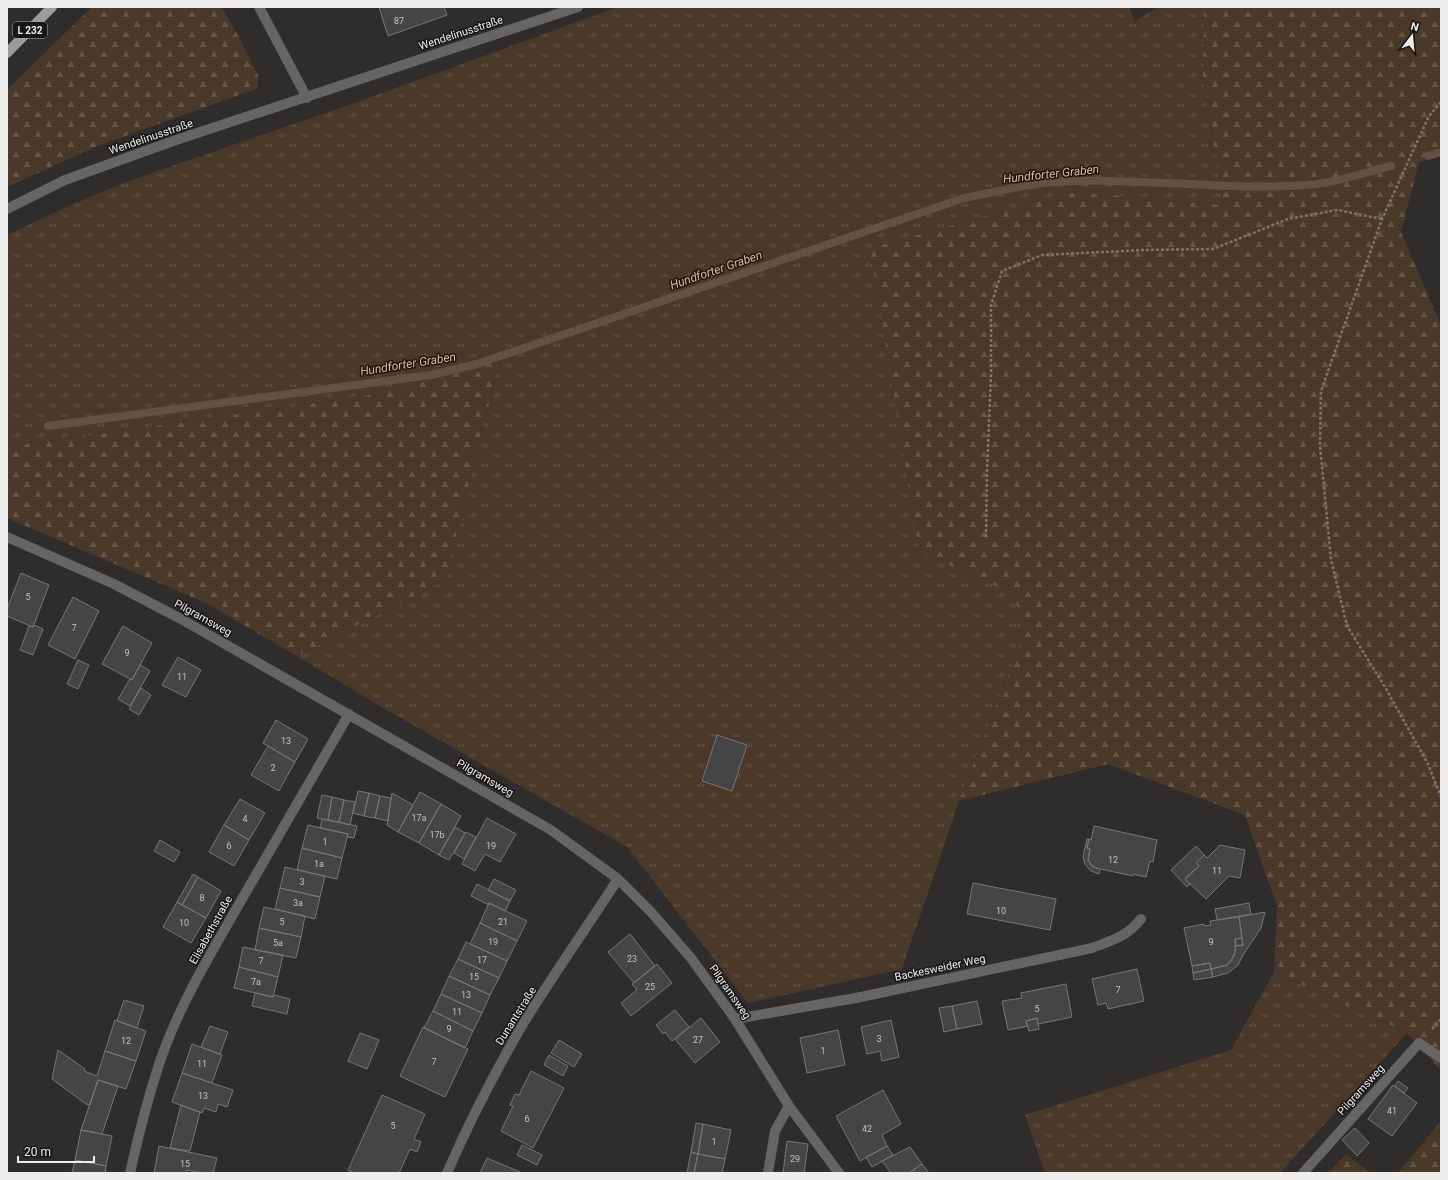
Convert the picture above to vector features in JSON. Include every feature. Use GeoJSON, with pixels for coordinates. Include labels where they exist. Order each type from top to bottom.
{"type":"FeatureCollection","features":[{"type":"Feature","properties":{"kind":"main road","name":"L 232"},"geometry":{"type":"LineString","coordinates":[[7,53],[52,7]]}},
{"type":"Feature","properties":{"kind":"street"},"geometry":{"type":"LineString","coordinates":[[259,7],[307,98]]}},
{"type":"Feature","properties":{"kind":"street","name":"Wendelinusstraße"},"geometry":{"type":"LineString","coordinates":[[7,209],[65,180],[176,140],[307,98],[578,7]]}},
{"type":"Feature","properties":{"kind":"street","name":"Pilgramsweg"},"geometry":{"type":"LineString","coordinates":[[7,537],[114,584],[349,714],[551,830],[618,879],[652,912],[691,958],[735,1019],[789,1106],[839,1173]]}},
{"type":"Feature","properties":{"kind":"street","name":"Elisabethstraße"},"geometry":{"type":"LineString","coordinates":[[130,1173],[149,1099],[163,1053],[182,1008],[255,876],[349,714]]}},
{"type":"Feature","properties":{"kind":"street","name":"Dunantstraße"},"geometry":{"type":"LineString","coordinates":[[447,1173],[481,1102],[524,1023],[618,879]]}},
{"type":"Feature","properties":{"kind":"street","name":"Backesweider Weg"},"geometry":{"type":"LineString","coordinates":[[735,1019],[856,998],[1092,948],[1119,938],[1133,928],[1141,919]]}},
{"type":"Feature","properties":{"kind":"street","name":"Pilgramsweg"},"geometry":{"type":"LineString","coordinates":[[1303,1173],[1419,1043],[1441,1058]]}},
{"type":"Feature","properties":{"kind":"street"},"geometry":{"type":"LineString","coordinates":[[768,1173],[775,1131],[789,1106]]}},
{"type":"Feature","properties":{"kind":"path"},"geometry":{"type":"LineString","coordinates":[[1441,102],[1429,116],[1382,219],[1321,391],[1320,446],[1331,559],[1348,626],[1385,687],[1428,764],[1441,797]]}},
{"type":"Feature","properties":{"kind":"path"},"geometry":{"type":"LineString","coordinates":[[986,537],[991,375],[991,305],[1002,271],[1042,255],[1143,250],[1213,249],[1288,219],[1337,210],[1382,219]]}},
{"type":"Feature","properties":{"kind":"green space"},"geometry":{"type":"Polygon","coordinates":[[[92,7],[221,7],[234,28],[258,75],[258,88],[95,147],[7,187],[7,90],[92,7]]]}},
{"type":"Feature","properties":{"kind":"green space"},"geometry":{"type":"Polygon","coordinates":[[[618,7],[1129,7],[1135,21],[1159,7],[1204,7],[1203,78],[1223,205],[1074,192],[919,552],[1016,594],[1019,647],[959,801],[902,969],[748,1003],[627,847],[385,709],[297,656],[445,580],[500,359],[378,394],[7,447],[7,235],[69,206],[129,181],[363,100],[618,7]]]}},
{"type":"Feature","properties":{"kind":"green space"},"geometry":{"type":"Polygon","coordinates":[[[1204,7],[1441,7],[1441,156],[1419,162],[1401,232],[1441,325],[1441,1070],[1407,1033],[1274,972],[1277,906],[1245,815],[1108,764],[959,801],[1019,647],[1016,595],[919,552],[870,248],[1074,192],[1223,205],[1203,78],[1204,7]]]}},
{"type":"Feature","properties":{"kind":"green space"},"geometry":{"type":"Polygon","coordinates":[[[500,358],[445,580],[297,656],[206,603],[7,518],[7,447],[378,394],[500,358]]]}},
{"type":"Feature","properties":{"kind":"green space"},"geometry":{"type":"Polygon","coordinates":[[[1274,972],[1407,1033],[1280,1173],[1045,1173],[1025,1115],[1231,1050],[1274,972]]]}},
{"type":"Feature","properties":{"kind":"green space"},"geometry":{"type":"Polygon","coordinates":[[[1441,1121],[1441,1173],[1398,1173],[1441,1121]]]}},
{"type":"Feature","properties":{"kind":"green space"},"geometry":{"type":"Polygon","coordinates":[[[1346,1154],[1371,1173],[1328,1173],[1346,1154]]]}},
{"type":"Feature","properties":{"kind":"building"},"geometry":{"type":"Polygon","coordinates":[[[379,7],[444,7],[447,15],[388,36],[379,7]]]}},
{"type":"Feature","properties":{"kind":"building"},"geometry":{"type":"Polygon","coordinates":[[[21,573],[49,585],[33,627],[7,616],[7,609],[21,573]]]}},
{"type":"Feature","properties":{"kind":"building"},"geometry":{"type":"Polygon","coordinates":[[[73,597],[99,611],[75,659],[48,645],[73,597]]]}},
{"type":"Feature","properties":{"kind":"building"},"geometry":{"type":"Polygon","coordinates":[[[34,625],[43,629],[33,655],[20,650],[29,626],[33,627],[34,625]]]}},
{"type":"Feature","properties":{"kind":"building"},"geometry":{"type":"Polygon","coordinates":[[[123,626],[152,643],[132,680],[102,664],[123,626]]]}},
{"type":"Feature","properties":{"kind":"building"},"geometry":{"type":"Polygon","coordinates":[[[178,657],[201,670],[186,697],[162,685],[178,657]]]}},
{"type":"Feature","properties":{"kind":"building"},"geometry":{"type":"Polygon","coordinates":[[[78,660],[89,665],[78,689],[67,684],[78,660]]]}},
{"type":"Feature","properties":{"kind":"building"},"geometry":{"type":"Polygon","coordinates":[[[140,665],[150,671],[130,706],[118,699],[130,679],[132,680],[140,665]]]}},
{"type":"Feature","properties":{"kind":"building"},"geometry":{"type":"Polygon","coordinates":[[[141,688],[151,695],[139,715],[129,709],[141,688]]]}},
{"type":"Feature","properties":{"kind":"building"},"geometry":{"type":"Polygon","coordinates":[[[276,720],[308,739],[295,762],[263,743],[276,720]]]}},
{"type":"Feature","properties":{"kind":"building"},"geometry":{"type":"Polygon","coordinates":[[[717,735],[747,745],[732,791],[702,781],[717,735]]]}},
{"type":"Feature","properties":{"kind":"building"},"geometry":{"type":"Polygon","coordinates":[[[268,746],[295,762],[279,791],[251,775],[268,746]]]}},
{"type":"Feature","properties":{"kind":"building"},"geometry":{"type":"Polygon","coordinates":[[[358,791],[369,793],[364,816],[353,813],[358,791]]]}},
{"type":"Feature","properties":{"kind":"building"},"geometry":{"type":"Polygon","coordinates":[[[420,792],[441,804],[419,843],[398,832],[420,792]]]}},
{"type":"Feature","properties":{"kind":"building"},"geometry":{"type":"Polygon","coordinates":[[[369,793],[380,796],[375,818],[364,816],[369,793]]]}},
{"type":"Feature","properties":{"kind":"building"},"geometry":{"type":"Polygon","coordinates":[[[392,793],[413,805],[398,832],[387,825],[392,793]]]}},
{"type":"Feature","properties":{"kind":"building"},"geometry":{"type":"Polygon","coordinates":[[[322,795],[332,797],[328,820],[317,818],[322,795]]]}},
{"type":"Feature","properties":{"kind":"building"},"geometry":{"type":"Polygon","coordinates":[[[380,796],[391,798],[388,821],[375,818],[380,796]]]}},
{"type":"Feature","properties":{"kind":"building"},"geometry":{"type":"Polygon","coordinates":[[[332,797],[344,800],[339,822],[328,820],[332,797]]]}},
{"type":"Feature","properties":{"kind":"building"},"geometry":{"type":"Polygon","coordinates":[[[240,799],[265,813],[249,840],[224,825],[240,799]]]}},
{"type":"Feature","properties":{"kind":"building"},"geometry":{"type":"Polygon","coordinates":[[[344,800],[355,802],[350,825],[339,822],[344,800]]]}},
{"type":"Feature","properties":{"kind":"building"},"geometry":{"type":"Polygon","coordinates":[[[441,804],[461,816],[439,855],[419,843],[441,804]]]}},
{"type":"Feature","properties":{"kind":"building"},"geometry":{"type":"Polygon","coordinates":[[[487,818],[516,834],[500,862],[485,854],[475,871],[462,864],[487,818]]]}},
{"type":"Feature","properties":{"kind":"building"},"geometry":{"type":"Polygon","coordinates":[[[322,819],[357,826],[354,838],[347,837],[348,834],[320,828],[322,819]]]}},
{"type":"Feature","properties":{"kind":"building"},"geometry":{"type":"Polygon","coordinates":[[[224,825],[249,840],[234,866],[209,852],[224,825]]]}},
{"type":"Feature","properties":{"kind":"building"},"geometry":{"type":"Polygon","coordinates":[[[308,825],[348,834],[342,858],[302,848],[308,825]]]}},
{"type":"Feature","properties":{"kind":"building"},"geometry":{"type":"Polygon","coordinates":[[[1094,826],[1157,840],[1153,862],[1150,861],[1146,877],[1133,874],[1133,876],[1096,868],[1091,865],[1088,860],[1090,849],[1087,848],[1089,839],[1091,840],[1094,826]]]}},
{"type":"Feature","properties":{"kind":"building"},"geometry":{"type":"Polygon","coordinates":[[[455,827],[465,833],[449,860],[439,855],[455,827]]]}},
{"type":"Feature","properties":{"kind":"building"},"geometry":{"type":"Polygon","coordinates":[[[466,832],[476,837],[464,859],[454,853],[466,832]]]}},
{"type":"Feature","properties":{"kind":"building"},"geometry":{"type":"Polygon","coordinates":[[[1087,839],[1089,839],[1087,848],[1090,849],[1088,860],[1093,867],[1100,869],[1099,874],[1091,871],[1085,864],[1083,857],[1087,839]]]}},
{"type":"Feature","properties":{"kind":"building"},"geometry":{"type":"Polygon","coordinates":[[[160,840],[180,852],[174,862],[154,851],[160,840]]]}},
{"type":"Feature","properties":{"kind":"building"},"geometry":{"type":"Polygon","coordinates":[[[1220,845],[1245,850],[1240,878],[1229,876],[1206,899],[1185,879],[1199,866],[1196,863],[1204,855],[1207,858],[1220,845]]]}},
{"type":"Feature","properties":{"kind":"building"},"geometry":{"type":"Polygon","coordinates":[[[1196,846],[1204,855],[1196,863],[1199,866],[1185,879],[1190,884],[1187,887],[1171,870],[1196,846]]]}},
{"type":"Feature","properties":{"kind":"building"},"geometry":{"type":"Polygon","coordinates":[[[302,848],[342,858],[337,879],[297,870],[302,848]]]}},
{"type":"Feature","properties":{"kind":"building"},"geometry":{"type":"Polygon","coordinates":[[[285,867],[325,876],[320,897],[280,888],[285,867]]]}},
{"type":"Feature","properties":{"kind":"building"},"geometry":{"type":"Polygon","coordinates":[[[193,874],[198,877],[182,905],[177,902],[193,874]]]}},
{"type":"Feature","properties":{"kind":"building"},"geometry":{"type":"Polygon","coordinates":[[[198,877],[221,891],[206,918],[182,905],[198,877]]]}},
{"type":"Feature","properties":{"kind":"building"},"geometry":{"type":"Polygon","coordinates":[[[494,879],[516,890],[510,901],[488,890],[494,879]]]}},
{"type":"Feature","properties":{"kind":"building"},"geometry":{"type":"Polygon","coordinates":[[[973,883],[1056,899],[1050,930],[967,914],[973,883]]]}},
{"type":"Feature","properties":{"kind":"building"},"geometry":{"type":"Polygon","coordinates":[[[477,884],[510,901],[505,911],[471,896],[477,884]]]}},
{"type":"Feature","properties":{"kind":"building"},"geometry":{"type":"Polygon","coordinates":[[[280,888],[320,897],[315,919],[275,909],[280,888]]]}},
{"type":"Feature","properties":{"kind":"building"},"geometry":{"type":"Polygon","coordinates":[[[177,902],[206,918],[191,943],[163,927],[177,902]]]}},
{"type":"Feature","properties":{"kind":"building"},"geometry":{"type":"Polygon","coordinates":[[[489,903],[527,921],[517,941],[480,923],[489,903]]]}},
{"type":"Feature","properties":{"kind":"building"},"geometry":{"type":"Polygon","coordinates":[[[1249,903],[1251,914],[1217,920],[1215,909],[1249,903]]]}},
{"type":"Feature","properties":{"kind":"building"},"geometry":{"type":"Polygon","coordinates":[[[264,907],[305,916],[301,937],[259,928],[264,907]]]}},
{"type":"Feature","properties":{"kind":"building"},"geometry":{"type":"Polygon","coordinates":[[[1265,912],[1261,928],[1238,965],[1228,973],[1213,977],[1211,969],[1227,965],[1234,956],[1236,946],[1243,945],[1239,917],[1265,912]]]}},
{"type":"Feature","properties":{"kind":"building"},"geometry":{"type":"Polygon","coordinates":[[[1239,917],[1242,938],[1235,939],[1235,952],[1231,961],[1227,965],[1211,969],[1210,963],[1192,966],[1184,928],[1204,924],[1204,926],[1211,925],[1210,921],[1239,917]]]}},
{"type":"Feature","properties":{"kind":"building"},"geometry":{"type":"Polygon","coordinates":[[[480,923],[517,941],[507,961],[470,944],[480,923]]]}},
{"type":"Feature","properties":{"kind":"building"},"geometry":{"type":"Polygon","coordinates":[[[259,928],[301,937],[296,958],[255,950],[259,928]]]}},
{"type":"Feature","properties":{"kind":"building"},"geometry":{"type":"Polygon","coordinates":[[[630,934],[655,966],[634,983],[608,952],[630,934]]]}},
{"type":"Feature","properties":{"kind":"building"},"geometry":{"type":"Polygon","coordinates":[[[1242,938],[1243,945],[1236,946],[1235,939],[1242,938]]]}},
{"type":"Feature","properties":{"kind":"building"},"geometry":{"type":"Polygon","coordinates":[[[466,942],[507,961],[499,978],[458,959],[466,942]]]}},
{"type":"Feature","properties":{"kind":"building"},"geometry":{"type":"Polygon","coordinates":[[[243,947],[283,955],[278,977],[239,967],[243,947]]]}},
{"type":"Feature","properties":{"kind":"building"},"geometry":{"type":"Polygon","coordinates":[[[458,959],[499,978],[490,995],[449,976],[458,959]]]}},
{"type":"Feature","properties":{"kind":"building"},"geometry":{"type":"Polygon","coordinates":[[[1210,963],[1211,969],[1193,973],[1192,966],[1210,963]]]}},
{"type":"Feature","properties":{"kind":"building"},"geometry":{"type":"Polygon","coordinates":[[[657,964],[672,983],[631,1016],[621,1003],[637,990],[632,984],[657,964]]]}},
{"type":"Feature","properties":{"kind":"building"},"geometry":{"type":"Polygon","coordinates":[[[239,967],[278,977],[273,997],[234,988],[239,967]]]}},
{"type":"Feature","properties":{"kind":"building"},"geometry":{"type":"Polygon","coordinates":[[[1137,969],[1144,1001],[1108,1009],[1106,1003],[1098,1005],[1092,979],[1137,969]]]}},
{"type":"Feature","properties":{"kind":"building"},"geometry":{"type":"Polygon","coordinates":[[[1211,969],[1213,977],[1194,980],[1193,973],[1211,969]]]}},
{"type":"Feature","properties":{"kind":"building"},"geometry":{"type":"Polygon","coordinates":[[[449,976],[490,995],[482,1013],[441,994],[449,976]]]}},
{"type":"Feature","properties":{"kind":"building"},"geometry":{"type":"Polygon","coordinates":[[[1066,984],[1072,1017],[1038,1024],[1037,1018],[1026,1021],[1028,1026],[1008,1030],[1002,1001],[1022,998],[1021,993],[1066,984]]]}},
{"type":"Feature","properties":{"kind":"building"},"geometry":{"type":"Polygon","coordinates":[[[255,993],[273,997],[274,995],[290,999],[287,1014],[252,1006],[255,993]]]}},
{"type":"Feature","properties":{"kind":"building"},"geometry":{"type":"Polygon","coordinates":[[[441,994],[482,1013],[473,1031],[433,1011],[441,994]]]}},
{"type":"Feature","properties":{"kind":"building"},"geometry":{"type":"Polygon","coordinates":[[[124,1000],[144,1006],[137,1028],[117,1021],[124,1000]]]}},
{"type":"Feature","properties":{"kind":"building"},"geometry":{"type":"Polygon","coordinates":[[[977,1001],[982,1024],[957,1029],[952,1006],[977,1001]]]}},
{"type":"Feature","properties":{"kind":"building"},"geometry":{"type":"Polygon","coordinates":[[[952,1006],[957,1029],[944,1032],[939,1008],[952,1006]]]}},
{"type":"Feature","properties":{"kind":"building"},"geometry":{"type":"Polygon","coordinates":[[[675,1010],[689,1027],[672,1041],[665,1032],[663,1034],[656,1025],[675,1010]]]}},
{"type":"Feature","properties":{"kind":"building"},"geometry":{"type":"Polygon","coordinates":[[[433,1011],[473,1031],[465,1048],[424,1028],[433,1011]]]}},
{"type":"Feature","properties":{"kind":"building"},"geometry":{"type":"Polygon","coordinates":[[[701,1018],[720,1042],[695,1063],[675,1039],[701,1018]]]}},
{"type":"Feature","properties":{"kind":"building"},"geometry":{"type":"Polygon","coordinates":[[[1037,1018],[1039,1029],[1029,1031],[1026,1021],[1037,1018]]]}},
{"type":"Feature","properties":{"kind":"building"},"geometry":{"type":"Polygon","coordinates":[[[115,1020],[146,1031],[136,1061],[105,1051],[115,1020]]]}},
{"type":"Feature","properties":{"kind":"building"},"geometry":{"type":"Polygon","coordinates":[[[891,1020],[899,1057],[882,1061],[880,1051],[867,1054],[861,1027],[891,1020]]]}},
{"type":"Feature","properties":{"kind":"building"},"geometry":{"type":"Polygon","coordinates":[[[210,1026],[228,1032],[220,1054],[201,1047],[210,1026]]]}},
{"type":"Feature","properties":{"kind":"building"},"geometry":{"type":"Polygon","coordinates":[[[423,1027],[468,1049],[445,1097],[400,1076],[423,1027]]]}},
{"type":"Feature","properties":{"kind":"building"},"geometry":{"type":"Polygon","coordinates":[[[838,1030],[845,1065],[807,1073],[800,1038],[838,1030]]]}},
{"type":"Feature","properties":{"kind":"building"},"geometry":{"type":"Polygon","coordinates":[[[360,1033],[379,1040],[367,1069],[348,1061],[360,1033]]]}},
{"type":"Feature","properties":{"kind":"building"},"geometry":{"type":"Polygon","coordinates":[[[559,1040],[582,1054],[574,1067],[551,1053],[559,1040]]]}},
{"type":"Feature","properties":{"kind":"building"},"geometry":{"type":"Polygon","coordinates":[[[192,1044],[222,1055],[212,1083],[182,1073],[192,1044]]]}},
{"type":"Feature","properties":{"kind":"building"},"geometry":{"type":"Polygon","coordinates":[[[58,1050],[85,1069],[84,1071],[97,1076],[105,1051],[136,1061],[126,1089],[98,1080],[90,1105],[86,1104],[52,1079],[58,1050]]]}},
{"type":"Feature","properties":{"kind":"building"},"geometry":{"type":"Polygon","coordinates":[[[549,1055],[568,1066],[563,1076],[544,1065],[549,1055]]]}},
{"type":"Feature","properties":{"kind":"building"},"geometry":{"type":"Polygon","coordinates":[[[531,1071],[564,1088],[533,1148],[501,1131],[513,1106],[510,1105],[515,1094],[519,1095],[531,1071]]]}},
{"type":"Feature","properties":{"kind":"building"},"geometry":{"type":"Polygon","coordinates":[[[182,1073],[233,1090],[227,1107],[218,1104],[216,1112],[204,1108],[202,1113],[172,1102],[182,1073]]]}},
{"type":"Feature","properties":{"kind":"building"},"geometry":{"type":"Polygon","coordinates":[[[98,1080],[118,1086],[102,1134],[81,1130],[98,1080]]]}},
{"type":"Feature","properties":{"kind":"building"},"geometry":{"type":"Polygon","coordinates":[[[1398,1081],[1408,1088],[1404,1093],[1395,1086],[1398,1081]]]}},
{"type":"Feature","properties":{"kind":"building"},"geometry":{"type":"Polygon","coordinates":[[[1393,1085],[1417,1103],[1392,1136],[1368,1119],[1393,1085]]]}},
{"type":"Feature","properties":{"kind":"building"},"geometry":{"type":"Polygon","coordinates":[[[883,1090],[901,1124],[882,1135],[887,1146],[860,1161],[836,1116],[883,1090]]]}},
{"type":"Feature","properties":{"kind":"building"},"geometry":{"type":"Polygon","coordinates":[[[382,1095],[425,1114],[414,1139],[421,1142],[417,1152],[410,1149],[399,1173],[354,1173],[348,1170],[382,1095]]]}},
{"type":"Feature","properties":{"kind":"building"},"geometry":{"type":"Polygon","coordinates":[[[181,1105],[200,1112],[190,1151],[170,1148],[181,1105]]]}},
{"type":"Feature","properties":{"kind":"building"},"geometry":{"type":"Polygon","coordinates":[[[696,1123],[703,1124],[698,1154],[691,1152],[696,1123]]]}},
{"type":"Feature","properties":{"kind":"building"},"geometry":{"type":"Polygon","coordinates":[[[703,1124],[731,1130],[725,1159],[698,1154],[703,1124]]]}},
{"type":"Feature","properties":{"kind":"building"},"geometry":{"type":"Polygon","coordinates":[[[1355,1128],[1369,1143],[1357,1156],[1342,1140],[1355,1128]]]}},
{"type":"Feature","properties":{"kind":"building"},"geometry":{"type":"Polygon","coordinates":[[[81,1130],[112,1136],[106,1166],[75,1160],[81,1130]]]}},
{"type":"Feature","properties":{"kind":"building"},"geometry":{"type":"Polygon","coordinates":[[[787,1141],[808,1144],[804,1173],[783,1173],[787,1141]]]}},
{"type":"Feature","properties":{"kind":"building"},"geometry":{"type":"Polygon","coordinates":[[[522,1145],[542,1155],[537,1165],[517,1155],[522,1145]]]}},
{"type":"Feature","properties":{"kind":"building"},"geometry":{"type":"Polygon","coordinates":[[[159,1146],[217,1158],[213,1173],[201,1173],[187,1170],[186,1173],[154,1173],[159,1146]]]}},
{"type":"Feature","properties":{"kind":"building"},"geometry":{"type":"Polygon","coordinates":[[[887,1146],[893,1155],[872,1167],[866,1157],[887,1146]]]}},
{"type":"Feature","properties":{"kind":"building"},"geometry":{"type":"Polygon","coordinates":[[[910,1147],[922,1164],[909,1173],[891,1173],[882,1161],[910,1147]]]}},
{"type":"Feature","properties":{"kind":"building"},"geometry":{"type":"Polygon","coordinates":[[[691,1152],[698,1154],[694,1173],[687,1173],[691,1152]]]}},
{"type":"Feature","properties":{"kind":"building"},"geometry":{"type":"Polygon","coordinates":[[[698,1154],[725,1159],[722,1173],[694,1173],[698,1154]]]}},
{"type":"Feature","properties":{"kind":"building"},"geometry":{"type":"Polygon","coordinates":[[[487,1158],[520,1172],[520,1173],[480,1173],[487,1158]]]}},
{"type":"Feature","properties":{"kind":"building"},"geometry":{"type":"Polygon","coordinates":[[[75,1160],[106,1166],[105,1173],[72,1173],[75,1160]]]}},
{"type":"Feature","properties":{"kind":"building"},"geometry":{"type":"Polygon","coordinates":[[[922,1164],[929,1173],[909,1173],[922,1164]]]}},
{"type":"Feature","properties":{"kind":"waterway","name":"Hundforter Graben"},"geometry":{"type":"LineString","coordinates":[[1428,156],[1441,152]]}},
{"type":"Feature","properties":{"kind":"waterway","name":"Hundforter Graben"},"geometry":{"type":"LineString","coordinates":[[48,426],[431,375],[477,364],[964,198],[1004,190],[1045,183],[1072,181],[1130,181],[1218,186],[1306,185],[1338,180],[1391,166]]}}]}
